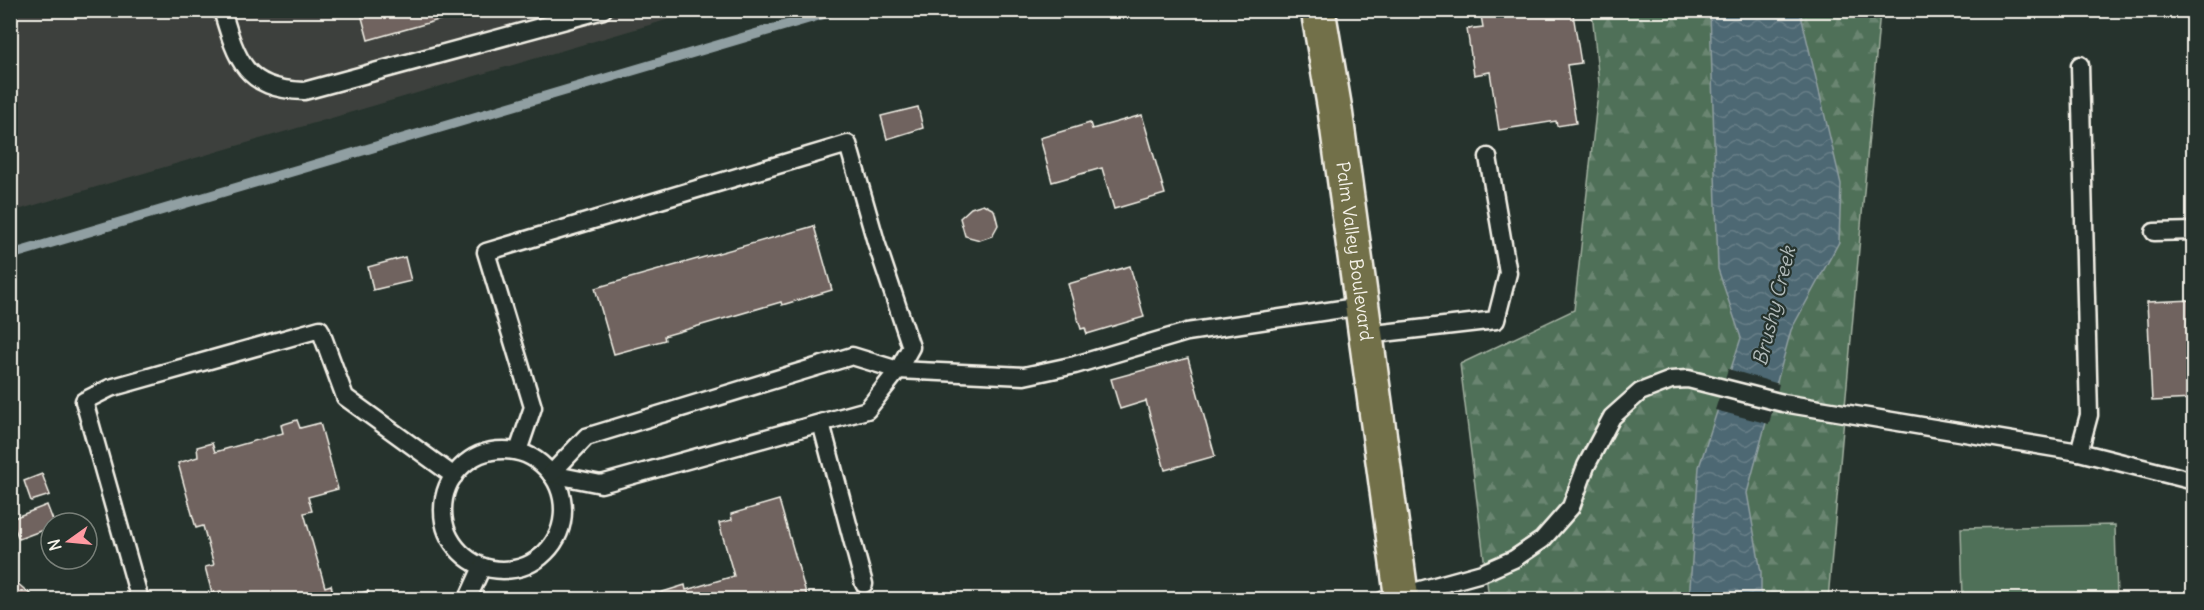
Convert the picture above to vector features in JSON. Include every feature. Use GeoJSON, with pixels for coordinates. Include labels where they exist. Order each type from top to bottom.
{"type":"FeatureCollection","features":[{"type":"Feature","properties":{"kind":"highway","name":"Palm Valley Boulevard"},"geometry":{"type":"LineString","coordinates":[[1318,10],[1335,110],[1364,320],[1396,598]]}},
{"type":"Feature","properties":{"kind":"lane"},"geometry":{"type":"LineString","coordinates":[[222,10],[236,55],[249,72],[267,85],[304,91],[603,10]]}},
{"type":"Feature","properties":{"kind":"lane"},"geometry":{"type":"LineString","coordinates":[[2079,452],[2089,415],[2080,64]]}},
{"type":"Feature","properties":{"kind":"lane"},"geometry":{"type":"LineString","coordinates":[[518,451],[533,407],[486,252],[848,144],[876,242],[912,347],[898,370],[867,410],[601,484],[551,474]]}},
{"type":"Feature","properties":{"kind":"lane"},"geometry":{"type":"LineString","coordinates":[[551,474],[586,437],[852,356],[898,370],[1024,376],[1075,365],[1187,332],[1364,320],[1496,320],[1508,273],[1488,157]]}},
{"type":"Feature","properties":{"kind":"lane"},"geometry":{"type":"LineString","coordinates":[[2154,231],[2193,231]]}},
{"type":"Feature","properties":{"kind":"lane"},"geometry":{"type":"LineString","coordinates":[[140,600],[84,401],[110,388],[320,329],[345,397],[454,476]]}},
{"type":"Feature","properties":{"kind":"lane"},"geometry":{"type":"LineString","coordinates":[[1396,598],[1482,573],[1514,559],[1542,540],[1571,507],[1586,466],[1612,417],[1640,392],[1671,380],[1688,379],[1783,403],[2079,452],[2193,481]]}},
{"type":"Feature","properties":{"kind":"lane"},"geometry":{"type":"LineString","coordinates":[[821,423],[864,584]]}},
{"type":"Feature","properties":{"kind":"lane"},"geometry":{"type":"LineString","coordinates":[[497,450],[518,451],[536,460],[551,474],[560,491],[563,511],[560,530],[551,547],[537,560],[520,568],[501,570],[482,567],[465,557],[452,543],[444,524],[443,503],[448,483],[461,467],[478,455],[497,450]]}},
{"type":"Feature","properties":{"kind":"lane"},"geometry":{"type":"LineString","coordinates":[[467,600],[482,567]]}},
{"type":"Feature","properties":{"kind":"shaded area"},"geometry":{"type":"Polygon","coordinates":[[[11,11],[697,11],[11,212],[11,11]]]}},
{"type":"Feature","properties":{"kind":"green space"},"geometry":{"type":"Polygon","coordinates":[[[1592,11],[1880,11],[1828,599],[1489,599],[1460,364],[1574,310],[1599,84],[1592,11]]]}},
{"type":"Feature","properties":{"kind":"green space"},"geometry":{"type":"Polygon","coordinates":[[[2115,525],[2117,599],[1963,599],[1961,528],[2115,525]]]}},
{"type":"Feature","properties":{"kind":"water","name":"Brushy Creek"},"geometry":{"type":"Polygon","coordinates":[[[1710,11],[1800,11],[1841,184],[1839,242],[1791,330],[1747,493],[1761,572],[1761,599],[1689,600],[1699,467],[1741,338],[1718,269],[1710,11]]]}},
{"type":"Feature","properties":{"kind":"pier"},"geometry":{"type":"Polygon","coordinates":[[[1728,369],[1779,384],[1769,424],[1715,410],[1728,369]]]}},
{"type":"Feature","properties":{"kind":"building"},"geometry":{"type":"Polygon","coordinates":[[[360,10],[474,10],[368,40],[360,10]]]}},
{"type":"Feature","properties":{"kind":"building"},"geometry":{"type":"Polygon","coordinates":[[[1480,10],[1560,10],[1560,16],[1573,14],[1581,63],[1567,65],[1576,123],[1557,126],[1556,121],[1499,130],[1490,72],[1474,75],[1467,29],[1483,27],[1480,10]]]}},
{"type":"Feature","properties":{"kind":"building"},"geometry":{"type":"Polygon","coordinates":[[[918,107],[923,128],[887,139],[881,116],[918,107]]]}},
{"type":"Feature","properties":{"kind":"building"},"geometry":{"type":"Polygon","coordinates":[[[1142,115],[1165,194],[1114,209],[1102,168],[1052,182],[1040,138],[1090,123],[1092,129],[1142,115]]]}},
{"type":"Feature","properties":{"kind":"building"},"geometry":{"type":"Polygon","coordinates":[[[983,204],[995,213],[998,225],[992,236],[980,240],[965,236],[960,218],[971,208],[983,204]]]}},
{"type":"Feature","properties":{"kind":"building"},"geometry":{"type":"Polygon","coordinates":[[[814,226],[832,290],[782,305],[781,302],[664,336],[665,340],[614,354],[595,288],[814,226]]]}},
{"type":"Feature","properties":{"kind":"building"},"geometry":{"type":"Polygon","coordinates":[[[405,257],[411,281],[373,290],[368,267],[405,257]]]}},
{"type":"Feature","properties":{"kind":"building"},"geometry":{"type":"Polygon","coordinates":[[[1130,266],[1144,317],[1087,334],[1085,328],[1081,329],[1068,284],[1130,266]]]}},
{"type":"Feature","properties":{"kind":"building"},"geometry":{"type":"Polygon","coordinates":[[[2193,300],[2194,399],[2152,401],[2147,302],[2193,300]]]}},
{"type":"Feature","properties":{"kind":"building"},"geometry":{"type":"Polygon","coordinates":[[[1188,358],[1215,456],[1165,470],[1146,401],[1120,409],[1111,379],[1188,358]]]}},
{"type":"Feature","properties":{"kind":"building"},"geometry":{"type":"Polygon","coordinates":[[[297,420],[300,428],[320,423],[338,489],[308,497],[312,511],[304,513],[325,587],[331,585],[335,600],[224,600],[221,591],[212,593],[205,567],[214,565],[203,526],[196,528],[178,463],[198,457],[197,447],[212,443],[215,452],[283,433],[281,425],[297,420]]]}},
{"type":"Feature","properties":{"kind":"building"},"geometry":{"type":"Polygon","coordinates":[[[42,474],[50,495],[31,501],[24,481],[42,474]]]}},
{"type":"Feature","properties":{"kind":"building"},"geometry":{"type":"Polygon","coordinates":[[[779,500],[808,600],[637,600],[685,585],[686,590],[734,576],[719,523],[732,520],[731,514],[779,500]]]}},
{"type":"Feature","properties":{"kind":"building"},"geometry":{"type":"Polygon","coordinates":[[[47,505],[49,511],[39,511],[39,532],[19,539],[11,519],[47,505]]]}},
{"type":"Feature","properties":{"kind":"building"},"geometry":{"type":"Polygon","coordinates":[[[10,577],[37,600],[10,600],[10,577]]]}},
{"type":"Feature","properties":{"kind":"building"},"geometry":{"type":"Polygon","coordinates":[[[368,591],[370,600],[338,600],[368,591]]]}},
{"type":"Feature","properties":{"kind":"waterway"},"geometry":{"type":"LineString","coordinates":[[10,255],[837,10]]}}]}
